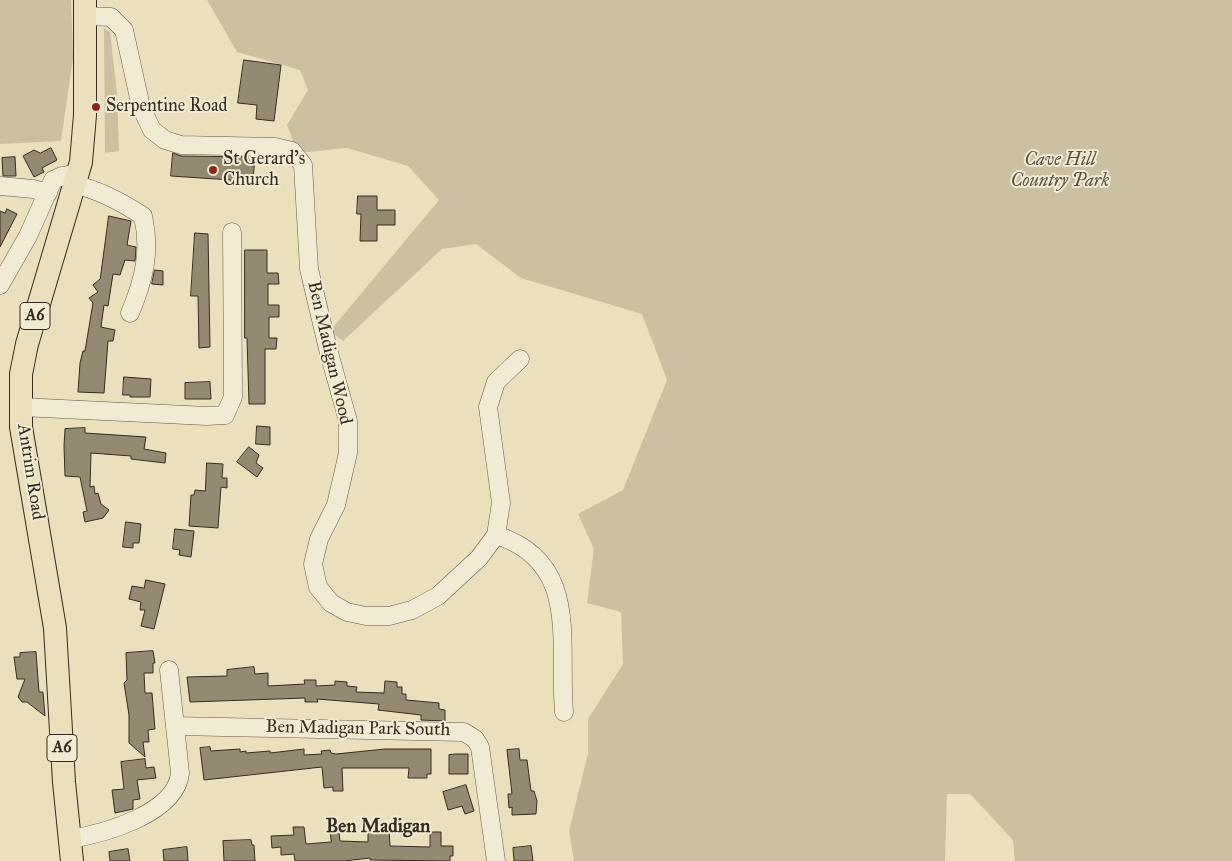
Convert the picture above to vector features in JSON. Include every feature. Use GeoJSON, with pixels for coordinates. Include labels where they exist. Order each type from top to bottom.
{"type":"FeatureCollection","features":[{"type":"Feature","properties":{"kind":"main road","name":"Antrim Road"},"geometry":{"type":"LineString","coordinates":[[70,850],[55,628],[38,520],[23,449],[21,406],[22,374],[27,344],[77,179],[85,115],[85,8]]}},
{"type":"Feature","properties":{"kind":"street","name":"Ben Madigan Wood"},"geometry":{"type":"LineString","coordinates":[[85,8],[111,17],[124,30],[141,107],[152,130],[165,140],[180,145],[275,147],[292,151],[303,165],[309,269],[348,421],[348,452],[336,506],[319,539],[314,564],[318,587],[331,603],[347,612],[366,616],[389,616],[412,610],[438,596],[479,558],[496,535],[501,503],[488,406],[496,382],[520,359]]}},
{"type":"Feature","properties":{"kind":"street"},"geometry":{"type":"LineString","coordinates":[[0,285],[28,236],[53,180],[62,176],[77,179],[86,187],[128,206],[143,216],[147,252],[142,284],[130,313]]}},
{"type":"Feature","properties":{"kind":"street"},"geometry":{"type":"LineString","coordinates":[[0,186],[33,188],[48,193]]}},
{"type":"Feature","properties":{"kind":"street"},"geometry":{"type":"LineString","coordinates":[[21,406],[207,416],[225,415],[233,397],[232,232]]}},
{"type":"Feature","properties":{"kind":"street"},"geometry":{"type":"LineString","coordinates":[[496,535],[515,541],[533,554],[547,568],[554,583],[560,608],[564,712]]}},
{"type":"Feature","properties":{"kind":"street"},"geometry":{"type":"LineString","coordinates":[[70,850],[133,821],[171,796],[176,789],[180,773],[169,670]]}},
{"type":"Feature","properties":{"kind":"street","name":"Ben Madigan Park South"},"geometry":{"type":"LineString","coordinates":[[175,726],[464,732],[470,734],[480,747],[496,861]]}},
{"type":"Feature","properties":{"kind":"green space"},"geometry":{"type":"Polygon","coordinates":[[[0,0],[71,0],[73,58],[61,141],[0,144],[0,0]]]}},
{"type":"Feature","properties":{"kind":"green space","name":"Cave Hill Country Park"},"geometry":{"type":"Polygon","coordinates":[[[207,0],[1232,0],[1232,861],[1015,861],[1013,840],[970,794],[947,794],[945,861],[574,861],[569,831],[588,753],[588,719],[623,664],[621,612],[587,603],[594,549],[578,514],[623,490],[667,380],[642,314],[521,278],[476,244],[442,249],[343,341],[330,331],[439,200],[408,166],[347,148],[298,153],[287,125],[308,90],[300,70],[237,52],[207,0]]]}},
{"type":"Feature","properties":{"kind":"green space"},"geometry":{"type":"Polygon","coordinates":[[[104,28],[110,32],[117,93],[119,151],[105,153],[104,28]]]}},
{"type":"Feature","properties":{"kind":"building"},"geometry":{"type":"Polygon","coordinates":[[[244,60],[281,65],[274,121],[256,119],[257,105],[238,103],[244,60]]]}},
{"type":"Feature","properties":{"kind":"building"},"geometry":{"type":"Polygon","coordinates":[[[51,148],[57,160],[42,168],[44,172],[34,177],[23,156],[34,150],[40,153],[51,148]]]}},
{"type":"Feature","properties":{"kind":"building","name":"St Gerard's Church"},"geometry":{"type":"Polygon","coordinates":[[[173,153],[181,156],[255,157],[253,180],[241,179],[241,184],[231,183],[231,180],[171,176],[173,153]]]}},
{"type":"Feature","properties":{"kind":"building"},"geometry":{"type":"Polygon","coordinates":[[[15,157],[16,176],[3,176],[2,158],[15,157]]]}},
{"type":"Feature","properties":{"kind":"building"},"geometry":{"type":"Polygon","coordinates":[[[358,196],[377,196],[377,210],[395,210],[395,225],[377,225],[377,241],[360,241],[361,214],[357,214],[358,196]]]}},
{"type":"Feature","properties":{"kind":"building"},"geometry":{"type":"Polygon","coordinates":[[[7,209],[17,214],[0,247],[0,211],[5,213],[7,209]]]}},
{"type":"Feature","properties":{"kind":"building"},"geometry":{"type":"Polygon","coordinates":[[[109,216],[131,221],[127,245],[136,247],[135,261],[125,260],[120,275],[113,274],[108,306],[104,305],[101,327],[115,330],[113,341],[108,341],[104,393],[78,392],[80,363],[83,351],[85,351],[93,303],[89,298],[98,292],[93,285],[100,279],[109,216]]]}},
{"type":"Feature","properties":{"kind":"building"},"geometry":{"type":"Polygon","coordinates":[[[195,233],[208,234],[210,347],[199,348],[198,296],[191,296],[195,233]]]}},
{"type":"Feature","properties":{"kind":"building"},"geometry":{"type":"Polygon","coordinates":[[[245,250],[267,250],[267,273],[278,273],[279,284],[268,284],[268,305],[279,305],[279,317],[269,317],[269,338],[277,338],[276,349],[265,349],[265,404],[249,404],[247,338],[245,338],[245,250]]]}},
{"type":"Feature","properties":{"kind":"building"},"geometry":{"type":"Polygon","coordinates":[[[155,270],[163,271],[163,285],[152,284],[155,270]]]}},
{"type":"Feature","properties":{"kind":"building"},"geometry":{"type":"Polygon","coordinates":[[[124,377],[151,379],[150,397],[123,395],[124,377]]]}},
{"type":"Feature","properties":{"kind":"building"},"geometry":{"type":"Polygon","coordinates":[[[210,382],[211,399],[185,399],[185,383],[210,382]]]}},
{"type":"Feature","properties":{"kind":"building"},"geometry":{"type":"Polygon","coordinates":[[[257,426],[270,427],[270,445],[256,444],[257,426]]]}},
{"type":"Feature","properties":{"kind":"building"},"geometry":{"type":"Polygon","coordinates":[[[85,428],[85,433],[146,437],[144,449],[166,453],[165,463],[131,459],[131,456],[91,453],[90,487],[94,486],[95,494],[98,493],[101,504],[109,510],[103,518],[85,522],[83,512],[87,511],[80,477],[65,476],[64,446],[65,429],[85,428]]]}},
{"type":"Feature","properties":{"kind":"building"},"geometry":{"type":"Polygon","coordinates":[[[249,447],[259,455],[256,463],[263,468],[257,477],[237,462],[249,447]]]}},
{"type":"Feature","properties":{"kind":"building"},"geometry":{"type":"Polygon","coordinates":[[[207,463],[223,464],[222,478],[227,478],[227,488],[221,487],[218,528],[189,526],[191,495],[194,495],[195,490],[205,491],[207,463]]]}},
{"type":"Feature","properties":{"kind":"building"},"geometry":{"type":"Polygon","coordinates":[[[126,522],[141,524],[139,543],[133,543],[133,548],[123,547],[126,522]]]}},
{"type":"Feature","properties":{"kind":"building"},"geometry":{"type":"Polygon","coordinates":[[[175,529],[194,531],[191,557],[179,555],[180,550],[173,549],[175,529]]]}},
{"type":"Feature","properties":{"kind":"building"},"geometry":{"type":"Polygon","coordinates":[[[146,580],[165,584],[154,629],[141,626],[145,610],[140,610],[141,602],[129,599],[132,586],[144,588],[146,580]]]}},
{"type":"Feature","properties":{"kind":"building"},"geometry":{"type":"Polygon","coordinates":[[[153,651],[155,663],[153,663],[153,673],[144,673],[145,693],[152,693],[155,729],[148,730],[149,742],[143,742],[145,757],[129,743],[129,715],[124,683],[127,680],[126,653],[153,651]]]}},
{"type":"Feature","properties":{"kind":"building"},"geometry":{"type":"Polygon","coordinates":[[[36,652],[39,692],[43,692],[45,716],[27,702],[22,702],[18,697],[25,679],[17,679],[14,657],[20,657],[20,653],[36,652]]]}},
{"type":"Feature","properties":{"kind":"building"},"geometry":{"type":"Polygon","coordinates":[[[254,667],[255,674],[268,673],[268,686],[305,684],[304,680],[316,680],[316,686],[335,685],[335,681],[347,682],[347,686],[357,687],[356,692],[384,693],[385,681],[397,682],[397,687],[402,687],[402,694],[406,694],[406,700],[439,703],[439,709],[445,710],[445,721],[421,720],[421,715],[378,710],[379,704],[317,699],[318,702],[305,702],[305,698],[190,702],[187,677],[227,676],[227,670],[254,667]]]}},
{"type":"Feature","properties":{"kind":"building"},"geometry":{"type":"Polygon","coordinates":[[[210,747],[211,751],[240,749],[240,752],[246,751],[246,753],[270,751],[270,753],[304,749],[304,755],[322,754],[321,751],[330,750],[331,753],[336,754],[385,749],[431,749],[431,774],[427,774],[427,778],[408,778],[409,768],[342,768],[343,791],[333,791],[333,787],[324,788],[322,767],[204,780],[200,748],[210,747]]]}},
{"type":"Feature","properties":{"kind":"building"},"geometry":{"type":"Polygon","coordinates":[[[519,749],[520,760],[527,760],[531,791],[534,791],[537,801],[536,814],[512,815],[512,807],[509,808],[508,794],[512,794],[507,750],[519,749]]]}},
{"type":"Feature","properties":{"kind":"building"},"geometry":{"type":"Polygon","coordinates":[[[468,754],[468,774],[449,774],[449,755],[468,754]]]}},
{"type":"Feature","properties":{"kind":"building"},"geometry":{"type":"Polygon","coordinates":[[[145,759],[146,768],[154,767],[156,778],[137,780],[140,799],[133,800],[133,809],[115,813],[112,790],[124,789],[121,762],[145,759]]]}},
{"type":"Feature","properties":{"kind":"building"},"geometry":{"type":"Polygon","coordinates":[[[466,785],[474,811],[465,814],[462,806],[448,810],[443,792],[466,785]]]}},
{"type":"Feature","properties":{"kind":"building"},"geometry":{"type":"Polygon","coordinates":[[[329,822],[338,822],[340,841],[368,842],[368,828],[389,829],[390,846],[430,847],[430,832],[441,832],[441,846],[453,846],[453,856],[450,856],[450,861],[370,860],[370,858],[344,861],[295,861],[294,854],[281,855],[281,847],[272,848],[271,836],[294,835],[293,827],[304,827],[306,844],[331,842],[329,822]]]}},
{"type":"Feature","properties":{"kind":"building"},"geometry":{"type":"Polygon","coordinates":[[[251,840],[252,845],[254,845],[255,861],[224,861],[223,841],[251,840]]]}},
{"type":"Feature","properties":{"kind":"building"},"geometry":{"type":"Polygon","coordinates":[[[531,846],[533,861],[514,861],[513,848],[531,846]]]}},
{"type":"Feature","properties":{"kind":"building"},"geometry":{"type":"Polygon","coordinates":[[[187,847],[188,861],[164,861],[163,850],[187,847]]]}},
{"type":"Feature","properties":{"kind":"building"},"geometry":{"type":"Polygon","coordinates":[[[128,849],[130,861],[110,861],[109,852],[128,849]]]}},
{"type":"Feature","properties":{"kind":"place","name":"Serpentine Road"},"geometry":{"type":"Point","coordinates":[96,107]}},
{"type":"Feature","properties":{"kind":"place","name":"St Gerard's Church"},"geometry":{"type":"Point","coordinates":[213,170]}},
{"type":"Feature","properties":{"kind":"district","name":"Ben Madigan"},"geometry":{"type":"Point","coordinates":[378,827]}}]}
